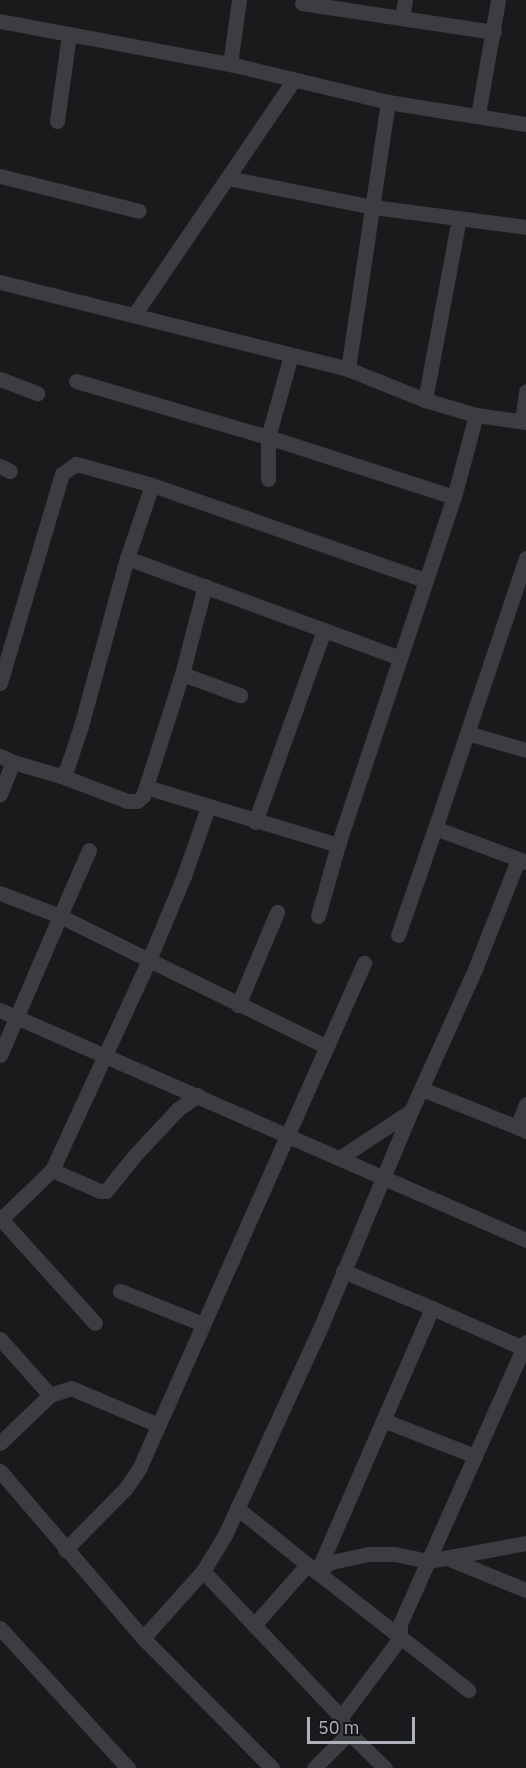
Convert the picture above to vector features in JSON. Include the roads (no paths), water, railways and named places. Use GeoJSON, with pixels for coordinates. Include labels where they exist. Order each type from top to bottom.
{"type":"FeatureCollection","features":[{"type":"Feature","properties":{"kind":"street"},"geometry":{"type":"LineString","coordinates":[[230,64],[239,0]]}},
{"type":"Feature","properties":{"kind":"street"},"geometry":{"type":"LineString","coordinates":[[402,17],[405,0]]}},
{"type":"Feature","properties":{"kind":"street"},"geometry":{"type":"LineString","coordinates":[[478,115],[498,0]]}},
{"type":"Feature","properties":{"kind":"street"},"geometry":{"type":"LineString","coordinates":[[302,3],[494,32]]}},
{"type":"Feature","properties":{"kind":"street"},"geometry":{"type":"LineString","coordinates":[[0,21],[230,64],[388,102],[526,124]]}},
{"type":"Feature","properties":{"kind":"street"},"geometry":{"type":"LineString","coordinates":[[57,121],[69,34]]}},
{"type":"Feature","properties":{"kind":"street"},"geometry":{"type":"LineString","coordinates":[[134,315],[294,80]]}},
{"type":"Feature","properties":{"kind":"street"},"geometry":{"type":"LineString","coordinates":[[348,369],[388,102]]}},
{"type":"Feature","properties":{"kind":"street"},"geometry":{"type":"LineString","coordinates":[[0,176],[139,211]]}},
{"type":"Feature","properties":{"kind":"street"},"geometry":{"type":"LineString","coordinates":[[228,178],[372,207],[526,227]]}},
{"type":"Feature","properties":{"kind":"street"},"geometry":{"type":"LineString","coordinates":[[425,400],[459,218]]}},
{"type":"Feature","properties":{"kind":"street"},"geometry":{"type":"LineString","coordinates":[[0,282],[348,369],[425,400],[476,415],[524,422],[526,391]]}},
{"type":"Feature","properties":{"kind":"street"},"geometry":{"type":"LineString","coordinates":[[268,479],[268,437],[291,355]]}},
{"type":"Feature","properties":{"kind":"street"},"geometry":{"type":"LineString","coordinates":[[0,379],[37,393]]}},
{"type":"Feature","properties":{"kind":"street"},"geometry":{"type":"LineString","coordinates":[[76,381],[268,437],[454,497]]}},
{"type":"Feature","properties":{"kind":"street"},"geometry":{"type":"LineString","coordinates":[[318,915],[338,845],[454,497],[476,415]]}},
{"type":"Feature","properties":{"kind":"street"},"geometry":{"type":"LineString","coordinates":[[0,682],[62,474],[76,464],[152,485],[425,580]]}},
{"type":"Feature","properties":{"kind":"street"},"geometry":{"type":"LineString","coordinates":[[61,776],[67,768],[81,726],[127,558],[152,485]]}},
{"type":"Feature","properties":{"kind":"street"},"geometry":{"type":"LineString","coordinates":[[127,558],[400,658]]}},
{"type":"Feature","properties":{"kind":"street"},"geometry":{"type":"LineString","coordinates":[[398,935],[526,558]]}},
{"type":"Feature","properties":{"kind":"street"},"geometry":{"type":"LineString","coordinates":[[0,795],[7,759],[127,801],[137,801],[143,796],[182,674],[206,586]]}},
{"type":"Feature","properties":{"kind":"street"},"geometry":{"type":"LineString","coordinates":[[255,822],[324,630]]}},
{"type":"Feature","properties":{"kind":"street"},"geometry":{"type":"LineString","coordinates":[[182,674],[240,695]]}},
{"type":"Feature","properties":{"kind":"street"},"geometry":{"type":"LineString","coordinates":[[467,733],[526,750]]}},
{"type":"Feature","properties":{"kind":"street"},"geometry":{"type":"LineString","coordinates":[[146,787],[255,822],[338,845]]}},
{"type":"Feature","properties":{"kind":"street"},"geometry":{"type":"LineString","coordinates":[[95,1323],[1,1220],[52,1170],[149,960],[184,876],[208,807]]}},
{"type":"Feature","properties":{"kind":"street"},"geometry":{"type":"LineString","coordinates":[[143,1638],[203,1571],[237,1508],[319,1331],[411,1111],[522,861],[435,828]]}},
{"type":"Feature","properties":{"kind":"street"},"geometry":{"type":"LineString","coordinates":[[0,1055],[89,850]]}},
{"type":"Feature","properties":{"kind":"street"},"geometry":{"type":"LineString","coordinates":[[0,893],[60,916],[325,1046]]}},
{"type":"Feature","properties":{"kind":"street"},"geometry":{"type":"LineString","coordinates":[[238,1005],[277,912]]}},
{"type":"Feature","properties":{"kind":"street"},"geometry":{"type":"LineString","coordinates":[[65,1550],[126,1488],[139,1469],[288,1135],[325,1046],[364,963]]}},
{"type":"Feature","properties":{"kind":"street"},"geometry":{"type":"LineString","coordinates":[[0,1010],[341,1157],[526,1240]]}},
{"type":"Feature","properties":{"kind":"street"},"geometry":{"type":"LineString","coordinates":[[422,1089],[522,1129],[526,1104]]}},
{"type":"Feature","properties":{"kind":"street"},"geometry":{"type":"LineString","coordinates":[[52,1170],[99,1191],[106,1191],[134,1156],[178,1109],[198,1095]]}},
{"type":"Feature","properties":{"kind":"street"},"geometry":{"type":"LineString","coordinates":[[341,1157],[411,1111]]}},
{"type":"Feature","properties":{"kind":"street"},"geometry":{"type":"LineString","coordinates":[[314,1768],[343,1739],[343,1723],[400,1638],[400,1624],[525,1345],[343,1271]]}},
{"type":"Feature","properties":{"kind":"street"},"geometry":{"type":"LineString","coordinates":[[120,1291],[203,1324]]}},
{"type":"Feature","properties":{"kind":"street"},"geometry":{"type":"LineString","coordinates":[[254,1625],[312,1568],[383,1420],[432,1308]]}},
{"type":"Feature","properties":{"kind":"street"},"geometry":{"type":"LineString","coordinates":[[0,1339],[50,1395]]}},
{"type":"Feature","properties":{"kind":"street"},"geometry":{"type":"LineString","coordinates":[[0,1443],[50,1395],[71,1388],[158,1425]]}},
{"type":"Feature","properties":{"kind":"street"},"geometry":{"type":"LineString","coordinates":[[383,1420],[475,1456]]}},
{"type":"Feature","properties":{"kind":"street"},"geometry":{"type":"LineString","coordinates":[[0,1471],[65,1550],[143,1638],[272,1768]]}},
{"type":"Feature","properties":{"kind":"street"},"geometry":{"type":"LineString","coordinates":[[237,1508],[468,1690]]}},
{"type":"Feature","properties":{"kind":"street"},"geometry":{"type":"LineString","coordinates":[[312,1568],[370,1554],[395,1554],[428,1561],[526,1543]]}},
{"type":"Feature","properties":{"kind":"street"},"geometry":{"type":"LineString","coordinates":[[447,1557],[526,1590]]}},
{"type":"Feature","properties":{"kind":"street"},"geometry":{"type":"LineString","coordinates":[[203,1571],[385,1768]]}},
{"type":"Feature","properties":{"kind":"street"},"geometry":{"type":"LineString","coordinates":[[0,1628],[128,1768]]}}]}
